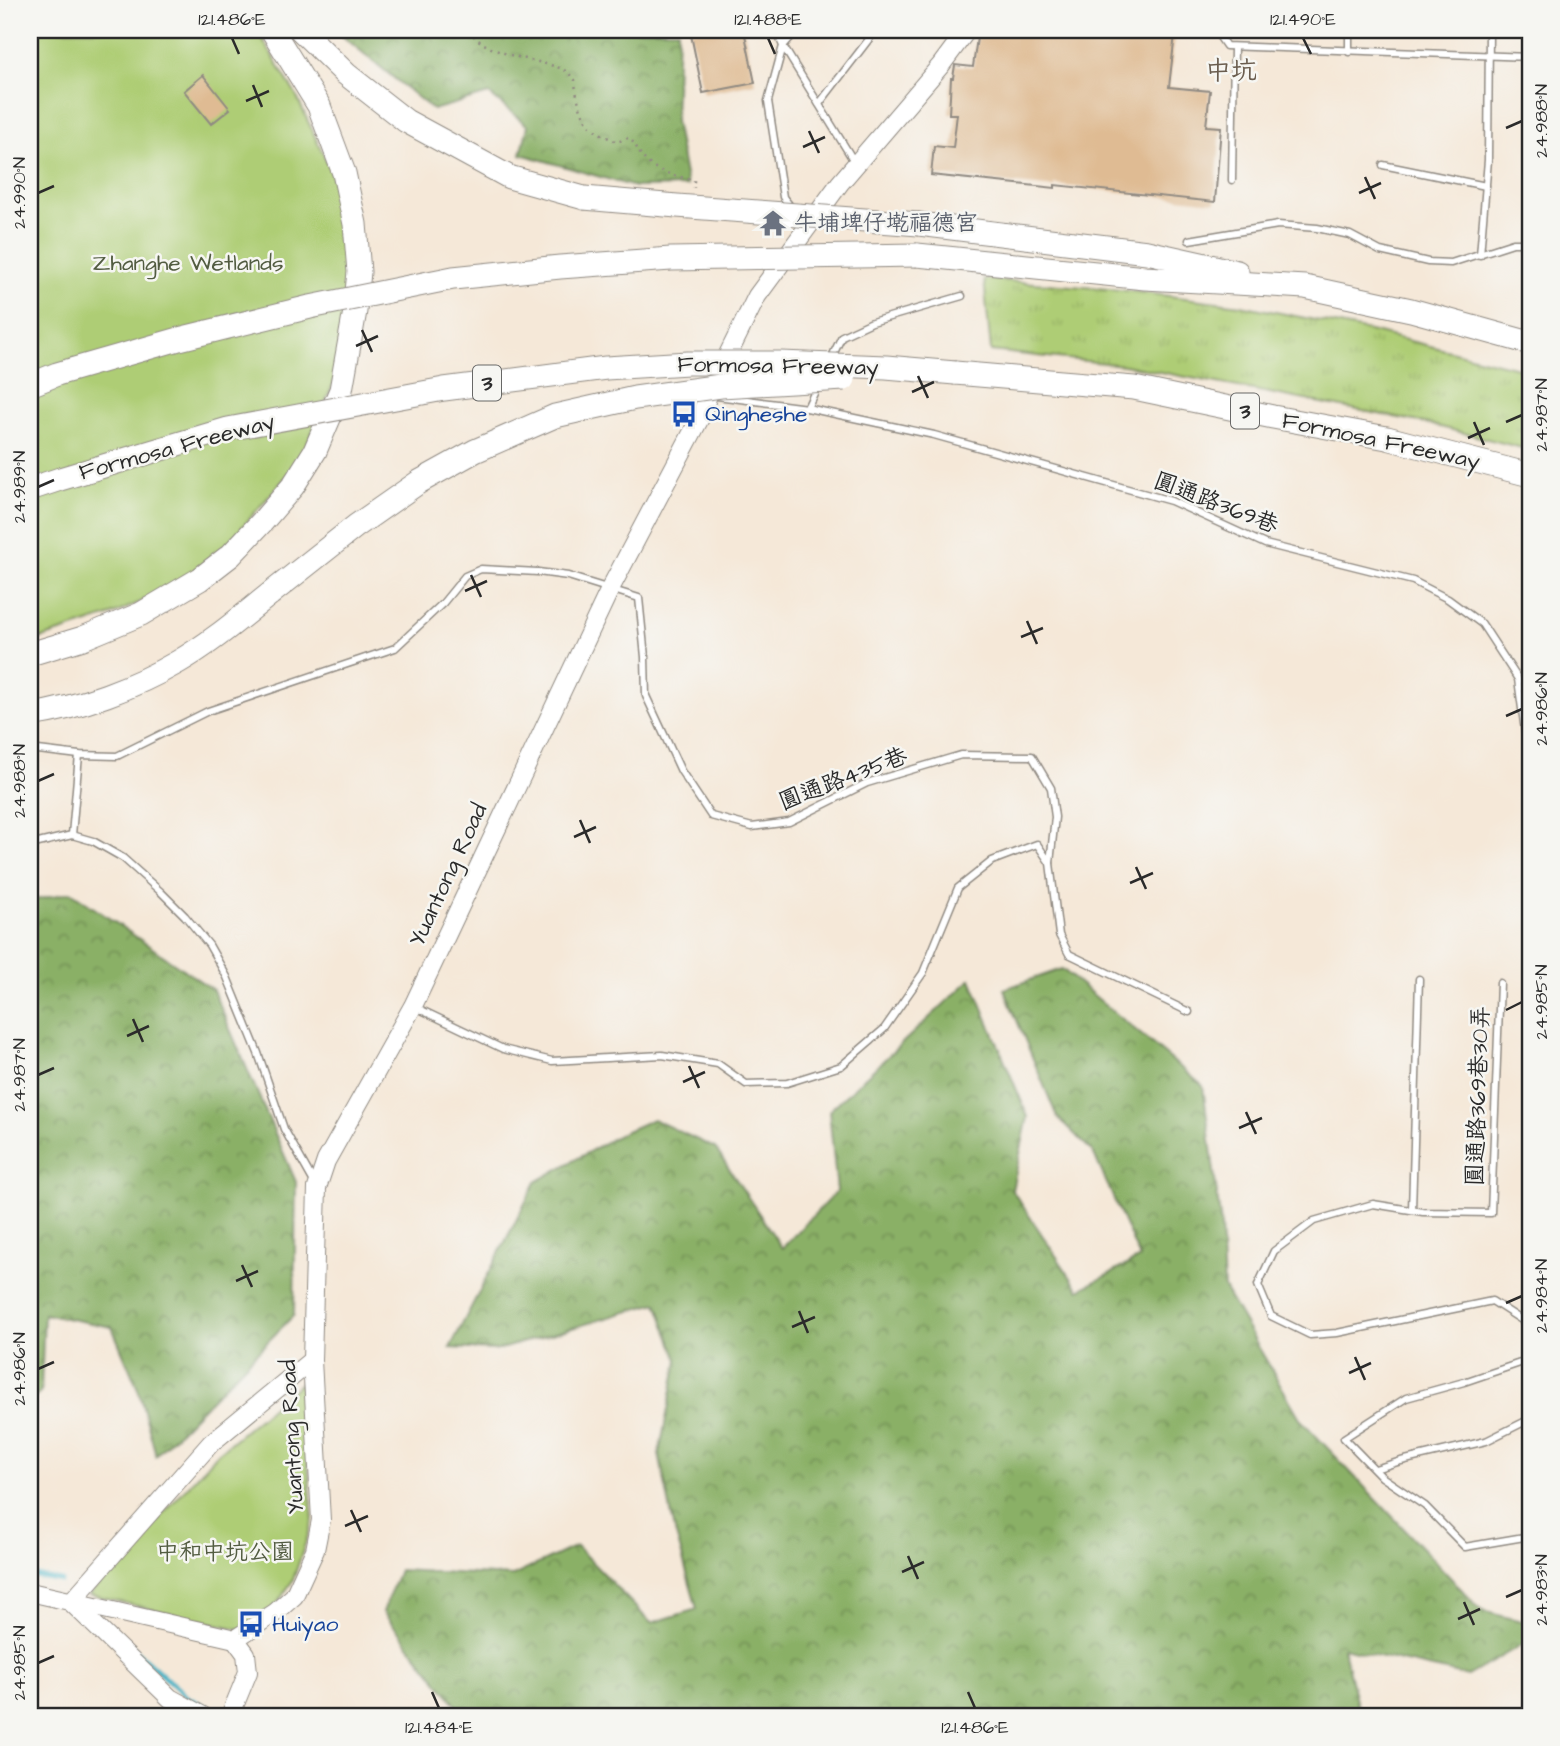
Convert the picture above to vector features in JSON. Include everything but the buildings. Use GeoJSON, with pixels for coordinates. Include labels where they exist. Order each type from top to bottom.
{"type":"FeatureCollection","features":[{"type":"Feature","properties":{"kind":"highway"},"geometry":{"type":"LineString","coordinates":[[30,654],[83,638],[141,614],[200,579],[231,555],[293,486],[315,451],[341,390],[359,272],[355,224],[344,173],[318,106],[272,30]]}},
{"type":"Feature","properties":{"kind":"highway"},"geometry":{"type":"LineString","coordinates":[[302,30],[346,74],[406,121],[509,177],[584,198],[919,224],[1147,252],[1411,310],[1530,343]]}},
{"type":"Feature","properties":{"kind":"highway"},"geometry":{"type":"LineString","coordinates":[[30,385],[57,374],[179,339],[310,307],[453,278],[560,267],[671,259],[917,255],[1145,278],[1305,287]]}},
{"type":"Feature","properties":{"kind":"highway","name":"Formosa Freeway"},"geometry":{"type":"LineString","coordinates":[[30,489],[228,429],[444,389],[606,368],[688,363],[886,367],[1134,388],[1387,438],[1530,475]]}},
{"type":"Feature","properties":{"kind":"highway"},"geometry":{"type":"LineString","coordinates":[[30,715],[83,704],[177,662],[214,638],[356,526],[419,482],[475,451],[555,416],[635,398],[721,386],[955,373]]}},
{"type":"Feature","properties":{"kind":"street","name":"Yuantong Road"},"geometry":{"type":"LineString","coordinates":[[235,1639],[276,1612],[294,1596],[315,1550],[321,1520],[312,1360],[317,1188],[326,1161],[413,1006],[610,589],[700,418],[708,395],[757,296],[840,183],[967,30]]}},
{"type":"Feature","properties":{"kind":"street"},"geometry":{"type":"LineString","coordinates":[[71,1602],[211,1443],[312,1360]]}},
{"type":"Feature","properties":{"kind":"street"},"geometry":{"type":"LineString","coordinates":[[30,1592],[235,1639],[246,1654],[248,1672],[231,1713]]}},
{"type":"Feature","properties":{"kind":"street"},"geometry":{"type":"LineString","coordinates":[[71,1602],[170,1698],[203,1716]]}},
{"type":"Feature","properties":{"kind":"lane"},"geometry":{"type":"LineString","coordinates":[[776,30],[783,46],[856,164]]}},
{"type":"Feature","properties":{"kind":"lane"},"geometry":{"type":"LineString","coordinates":[[797,30],[783,46],[768,100],[783,197],[806,228]]}},
{"type":"Feature","properties":{"kind":"lane"},"geometry":{"type":"LineString","coordinates":[[819,104],[876,30]]}},
{"type":"Feature","properties":{"kind":"lane"},"geometry":{"type":"LineString","coordinates":[[1215,30],[1226,46],[1234,47],[1530,57]]}},
{"type":"Feature","properties":{"kind":"lane"},"geometry":{"type":"LineString","coordinates":[[1349,30],[1349,52]]}},
{"type":"Feature","properties":{"kind":"lane"},"geometry":{"type":"LineString","coordinates":[[1480,255],[1488,160],[1489,30]]}},
{"type":"Feature","properties":{"kind":"lane"},"geometry":{"type":"LineString","coordinates":[[1232,180],[1234,47]]}},
{"type":"Feature","properties":{"kind":"lane"},"geometry":{"type":"LineString","coordinates":[[1383,164],[1486,186]]}},
{"type":"Feature","properties":{"kind":"lane"},"geometry":{"type":"LineString","coordinates":[[1189,240],[1278,225],[1317,228],[1350,235],[1380,251],[1428,262],[1451,263],[1513,243],[1530,243]]}},
{"type":"Feature","properties":{"kind":"lane"},"geometry":{"type":"LineString","coordinates":[[807,408],[842,336],[872,322],[962,296]]}},
{"type":"Feature","properties":{"kind":"lane","name":"圓通路369巷"},"geometry":{"type":"LineString","coordinates":[[708,395],[807,408],[934,435],[1171,501],[1265,544],[1413,581],[1448,599],[1482,624],[1518,679],[1527,746],[1530,751]]}},
{"type":"Feature","properties":{"kind":"lane"},"geometry":{"type":"LineString","coordinates":[[30,749],[117,756],[208,711],[395,648],[443,603],[465,576],[481,569],[568,576],[610,589]]}},
{"type":"Feature","properties":{"kind":"lane","name":"圓通路435巷"},"geometry":{"type":"LineString","coordinates":[[610,589],[639,598],[646,696],[681,771],[711,816],[752,827],[789,822],[867,783],[961,755],[1032,756],[1051,788],[1055,817],[1050,863]]}},
{"type":"Feature","properties":{"kind":"lane"},"geometry":{"type":"LineString","coordinates":[[72,835],[79,755]]}},
{"type":"Feature","properties":{"kind":"lane"},"geometry":{"type":"LineString","coordinates":[[30,845],[72,835],[93,841],[123,858],[169,900],[209,945],[227,977],[253,1040],[284,1129],[317,1188]]}},
{"type":"Feature","properties":{"kind":"lane"},"geometry":{"type":"LineString","coordinates":[[413,1006],[503,1049],[552,1061],[662,1055],[718,1064],[746,1084],[787,1083],[841,1066],[884,1029],[923,973],[958,888],[992,861],[1037,844],[1050,863],[1059,935],[1069,954],[1189,1012]]}},
{"type":"Feature","properties":{"kind":"lane"},"geometry":{"type":"LineString","coordinates":[[1412,1210],[1419,979]]}},
{"type":"Feature","properties":{"kind":"lane","name":"圓通路369巷30弄"},"geometry":{"type":"LineString","coordinates":[[1500,983],[1491,1213],[1412,1210],[1373,1204],[1314,1221],[1274,1251],[1258,1285],[1271,1316],[1310,1335],[1337,1333],[1492,1301],[1530,1324]]}},
{"type":"Feature","properties":{"kind":"lane"},"geometry":{"type":"LineString","coordinates":[[1530,1358],[1464,1382],[1406,1398],[1344,1438],[1382,1477],[1425,1506],[1465,1546],[1530,1536]]}},
{"type":"Feature","properties":{"kind":"lane"},"geometry":{"type":"LineString","coordinates":[[1375,1469],[1486,1441],[1530,1419]]}},
{"type":"Feature","properties":{"kind":"path"},"geometry":{"type":"LineString","coordinates":[[470,30],[490,47],[565,70],[575,80],[575,90],[588,122],[617,142],[628,138],[636,143],[642,158],[657,169],[694,180],[694,195]]}},
{"type":"Feature","properties":{"kind":"green space","name":"Zhanghe Wetlands"},"geometry":{"type":"Polygon","coordinates":[[[30,30],[257,30],[296,95],[330,169],[344,221],[348,282],[336,378],[299,462],[224,548],[173,587],[112,615],[30,642],[30,30]]]}},
{"type":"Feature","properties":{"kind":"green space"},"geometry":{"type":"Polygon","coordinates":[[[335,30],[678,30],[675,121],[687,186],[635,187],[521,154],[528,126],[489,94],[433,110],[335,30]]]}},
{"type":"Feature","properties":{"kind":"green space"},"geometry":{"type":"Polygon","coordinates":[[[984,279],[1121,290],[1241,305],[1374,332],[1530,371],[1530,450],[1425,423],[1124,365],[991,351],[984,279]]]}},
{"type":"Feature","properties":{"kind":"green space"},"geometry":{"type":"Polygon","coordinates":[[[71,892],[213,990],[296,1182],[294,1315],[156,1455],[138,1389],[112,1327],[44,1314],[41,1392],[30,1402],[30,901],[71,892]]]}},
{"type":"Feature","properties":{"kind":"green space"},"geometry":{"type":"Polygon","coordinates":[[[1062,969],[1203,1086],[1221,1225],[1224,1288],[1301,1420],[1482,1611],[1530,1623],[1530,1640],[1468,1676],[1343,1648],[1360,1716],[472,1716],[462,1712],[383,1612],[399,1570],[513,1576],[576,1546],[651,1623],[697,1609],[675,1531],[659,1454],[678,1360],[657,1303],[497,1350],[450,1348],[536,1182],[624,1132],[653,1119],[715,1148],[782,1248],[837,1191],[829,1111],[971,979],[1028,1117],[1012,1190],[1079,1290],[1140,1258],[1093,1152],[1057,1117],[1004,989],[1062,969]]]}},
{"type":"Feature","properties":{"kind":"green space","name":"中和中坑公園"},"geometry":{"type":"Polygon","coordinates":[[[301,1383],[313,1520],[293,1580],[257,1633],[89,1595],[218,1453],[301,1383]]]}},
{"type":"Feature","properties":{"kind":"waterway"},"geometry":{"type":"LineString","coordinates":[[30,1575],[61,1581]]}},
{"type":"Feature","properties":{"kind":"waterway"},"geometry":{"type":"LineString","coordinates":[[125,1641],[187,1697],[223,1716]]}},
{"type":"Feature","properties":{"kind":"place","name":"牛埔埤仔墘福德宮"},"geometry":{"type":"Point","coordinates":[773,223]}},
{"type":"Feature","properties":{"kind":"place","name":"Qingheshe"},"geometry":{"type":"Point","coordinates":[684,414]}},
{"type":"Feature","properties":{"kind":"place","name":"Huiyao"},"geometry":{"type":"Point","coordinates":[251,1624]}},
{"type":"Feature","properties":{"kind":"district","name":"中坑"},"geometry":{"type":"Point","coordinates":[1231,71]}}]}
